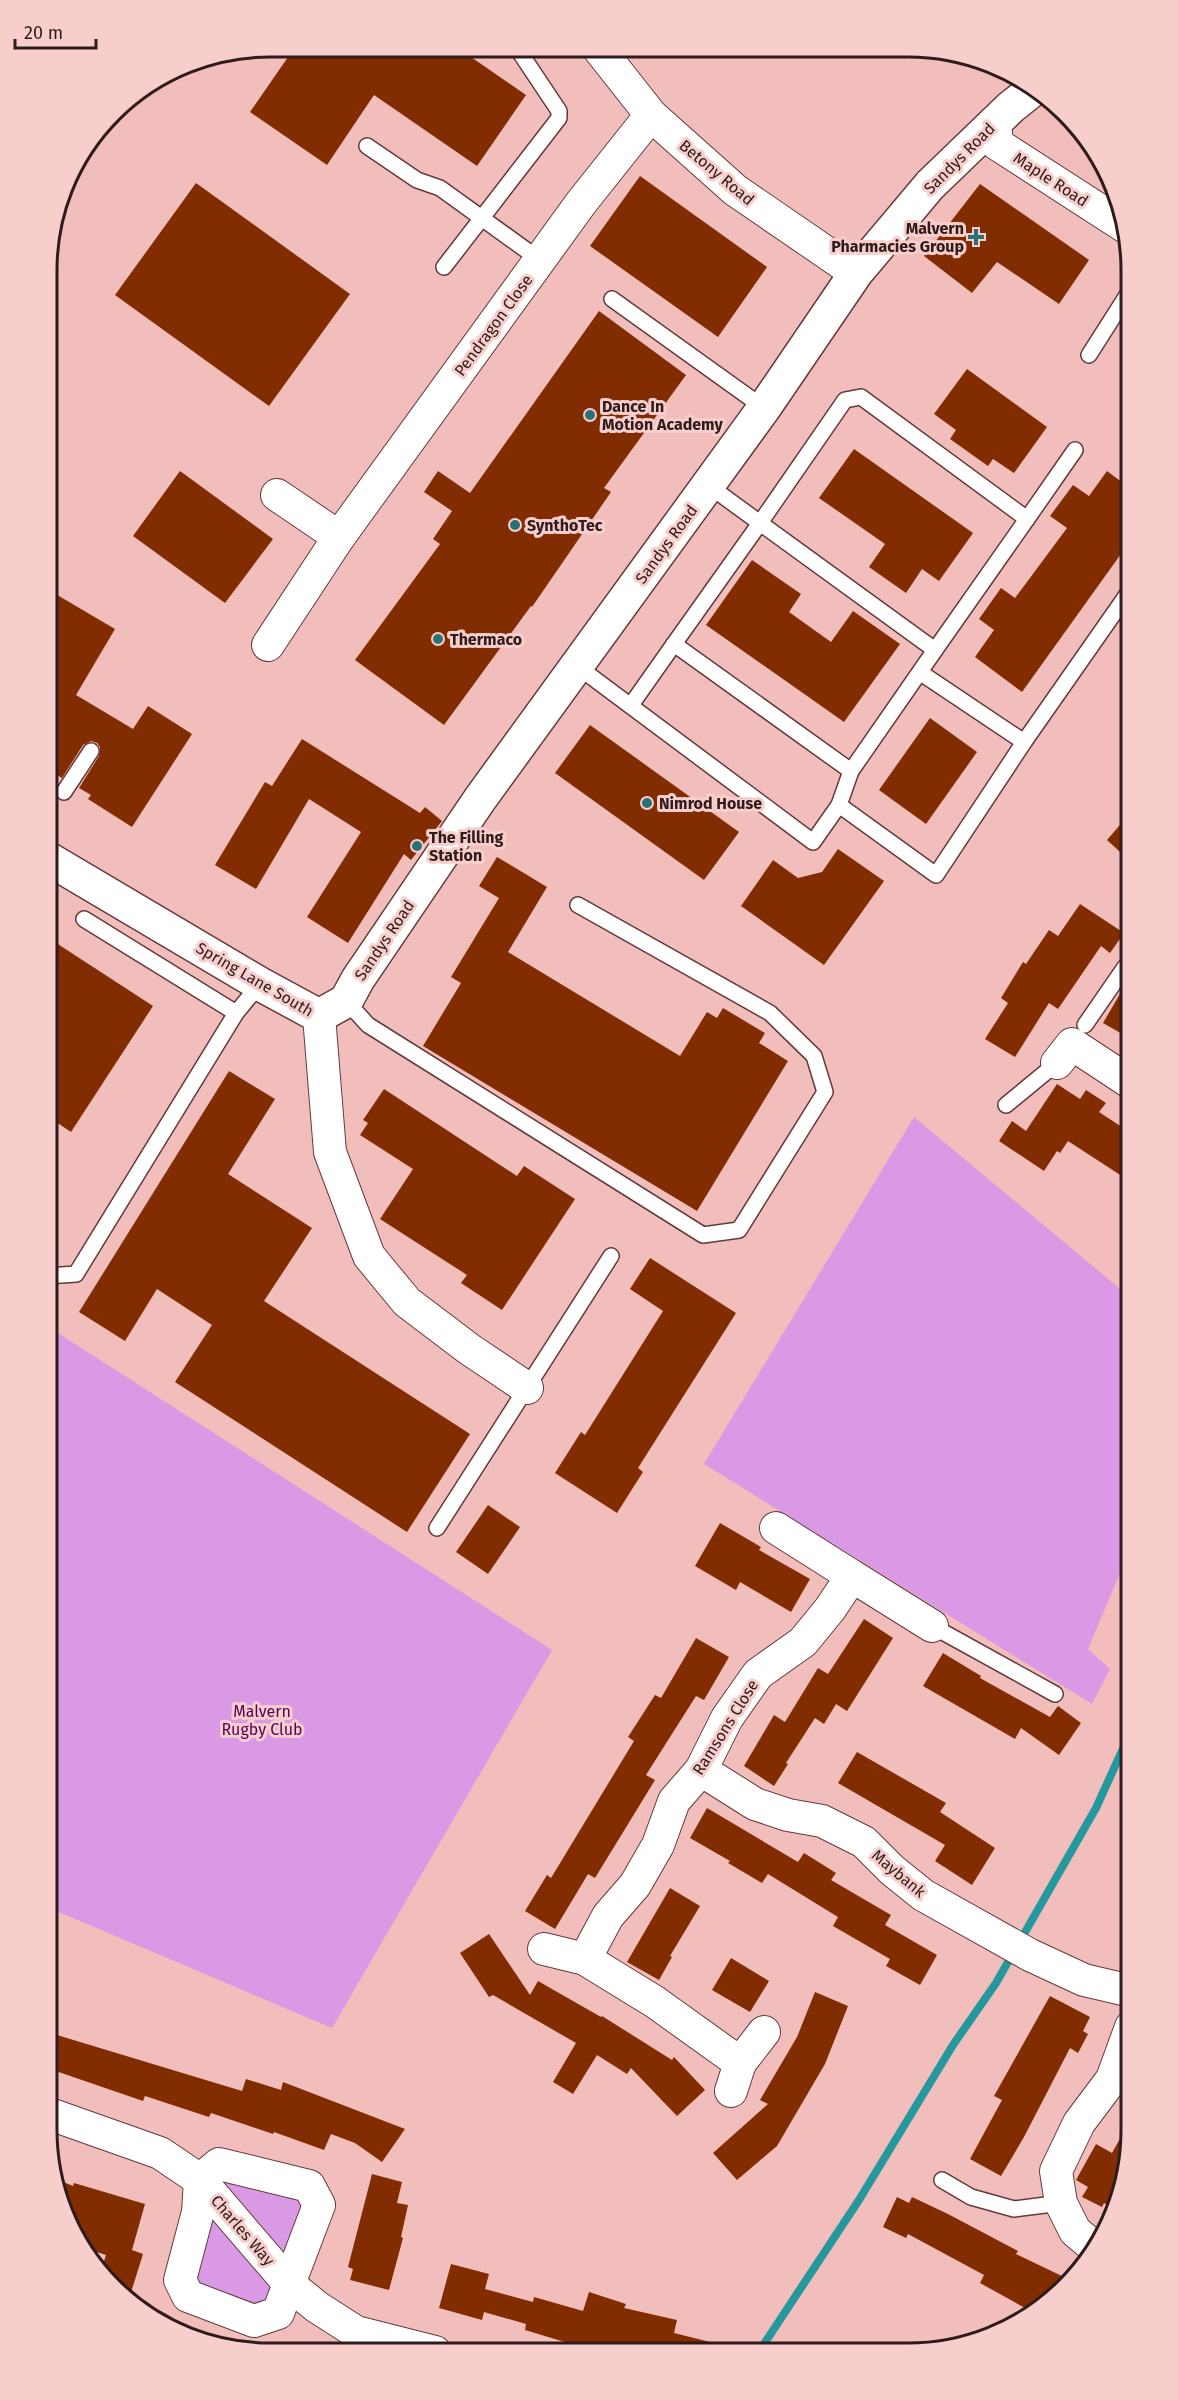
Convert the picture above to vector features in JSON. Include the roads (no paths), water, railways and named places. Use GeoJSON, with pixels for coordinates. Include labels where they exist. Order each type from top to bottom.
{"type":"FeatureCollection","features":[{"type":"Feature","properties":{"kind":"street","name":"Betony Road"},"geometry":{"type":"LineString","coordinates":[[605,57],[651,115],[735,190],[856,273]]}},
{"type":"Feature","properties":{"kind":"street","name":"Sandys Road"},"geometry":{"type":"LineString","coordinates":[[333,1008],[358,979],[480,799],[764,408],[856,273],[930,185],[995,122],[1028,94]]}},
{"type":"Feature","properties":{"kind":"street","name":"Pendragon Close"},"geometry":{"type":"LineString","coordinates":[[267,645],[339,537],[580,203],[651,115]]}},
{"type":"Feature","properties":{"kind":"street","name":"Maple Road"},"geometry":{"type":"LineString","coordinates":[[995,122],[997,144],[1115,220]]}},
{"type":"Feature","properties":{"kind":"street"},"geometry":{"type":"LineString","coordinates":[[277,495],[339,537]]}},
{"type":"Feature","properties":{"kind":"street","name":"Spring Lane South"},"geometry":{"type":"LineString","coordinates":[[57,864],[260,984],[333,1008],[330,1152],[369,1256],[407,1302],[469,1349],[527,1388]]}},
{"type":"Feature","properties":{"kind":"street"},"geometry":{"type":"LineString","coordinates":[[1071,1044],[1121,1076]]}},
{"type":"Feature","properties":{"kind":"street"},"geometry":{"type":"LineString","coordinates":[[776,1528],[932,1626]]}},
{"type":"Feature","properties":{"kind":"street","name":"Ramsons Close"},"geometry":{"type":"LineString","coordinates":[[585,1959],[608,1916],[641,1875],[658,1845],[675,1801],[701,1770],[727,1718],[758,1674],[803,1642],[830,1609],[852,1576]]}},
{"type":"Feature","properties":{"kind":"street","name":"Maybank"},"geometry":{"type":"LineString","coordinates":[[701,1770],[755,1804],[788,1815],[822,1821],[864,1842],[892,1870],[923,1895],[1084,1980],[1121,1989]]}},
{"type":"Feature","properties":{"kind":"street"},"geometry":{"type":"LineString","coordinates":[[544,1949],[585,1959],[655,2002],[735,2077],[764,2032]]}},
{"type":"Feature","properties":{"kind":"street"},"geometry":{"type":"LineString","coordinates":[[1089,2242],[1075,2231],[1061,2203],[1056,2171],[1079,2122],[1112,2079],[1121,2054]]}},
{"type":"Feature","properties":{"kind":"street","name":"Charles Way"},"geometry":{"type":"LineString","coordinates":[[57,2117],[160,2153],[200,2180],[290,2285],[317,2307],[356,2332],[399,2343]]}},
{"type":"Feature","properties":{"kind":"street"},"geometry":{"type":"LineString","coordinates":[[219,2164],[309,2186],[319,2205],[278,2313],[254,2321],[188,2296],[180,2280],[198,2212],[200,2180],[219,2164]]}},
{"type":"Feature","properties":{"kind":"lane"},"geometry":{"type":"LineString","coordinates":[[444,267],[559,118],[559,111],[523,57]]}},
{"type":"Feature","properties":{"kind":"lane"},"geometry":{"type":"LineString","coordinates":[[368,146],[417,180],[440,188],[540,260]]}},
{"type":"Feature","properties":{"kind":"lane"},"geometry":{"type":"LineString","coordinates":[[612,298],[764,408]]}},
{"type":"Feature","properties":{"kind":"lane"},"geometry":{"type":"LineString","coordinates":[[1089,355],[1121,305]]}},
{"type":"Feature","properties":{"kind":"lane"},"geometry":{"type":"LineString","coordinates":[[631,705],[845,400],[861,397],[1027,519]]}},
{"type":"Feature","properties":{"kind":"lane"},"geometry":{"type":"LineString","coordinates":[[577,666],[813,842],[839,805],[851,771],[1075,450]]}},
{"type":"Feature","properties":{"kind":"lane"},"geometry":{"type":"LineString","coordinates":[[708,485],[935,650]]}},
{"type":"Feature","properties":{"kind":"lane"},"geometry":{"type":"LineString","coordinates":[[839,805],[936,875],[1024,742],[1121,603]]}},
{"type":"Feature","properties":{"kind":"lane"},"geometry":{"type":"LineString","coordinates":[[674,644],[851,771]]}},
{"type":"Feature","properties":{"kind":"lane"},"geometry":{"type":"LineString","coordinates":[[921,673],[1024,742]]}},
{"type":"Feature","properties":{"kind":"lane"},"geometry":{"type":"LineString","coordinates":[[64,792],[91,751]]}},
{"type":"Feature","properties":{"kind":"lane"},"geometry":{"type":"LineString","coordinates":[[333,1008],[368,1025],[703,1235],[739,1230],[825,1092],[814,1056],[770,1013],[578,905]]}},
{"type":"Feature","properties":{"kind":"lane"},"geometry":{"type":"LineString","coordinates":[[84,919],[236,1013]]}},
{"type":"Feature","properties":{"kind":"lane"},"geometry":{"type":"LineString","coordinates":[[1006,1105],[1071,1044],[1121,974]]}},
{"type":"Feature","properties":{"kind":"lane"},"geometry":{"type":"LineString","coordinates":[[57,1275],[76,1274],[236,1013],[260,984]]}},
{"type":"Feature","properties":{"kind":"lane"},"geometry":{"type":"LineString","coordinates":[[437,1528],[611,1256]]}},
{"type":"Feature","properties":{"kind":"lane"},"geometry":{"type":"LineString","coordinates":[[932,1626],[1055,1694]]}},
{"type":"Feature","properties":{"kind":"lane"},"geometry":{"type":"LineString","coordinates":[[942,2180],[971,2197],[1014,2210],[1061,2203]]}},
{"type":"Feature","properties":{"kind":"waterway"},"geometry":{"type":"LineString","coordinates":[[765,2343],[859,2200],[953,2045],[996,1983],[1096,1808],[1121,1753]]}},
{"type":"Feature","properties":{"kind":"place","name":"Malvern Pharmacies Group"},"geometry":{"type":"Point","coordinates":[976,237]}},
{"type":"Feature","properties":{"kind":"place","name":"Dance In Motion Academy"},"geometry":{"type":"Point","coordinates":[590,415]}},
{"type":"Feature","properties":{"kind":"place","name":"SynthoTec"},"geometry":{"type":"Point","coordinates":[515,525]}},
{"type":"Feature","properties":{"kind":"place","name":"Thermaco"},"geometry":{"type":"Point","coordinates":[438,639]}},
{"type":"Feature","properties":{"kind":"place","name":"Nimrod House"},"geometry":{"type":"Point","coordinates":[647,803]}},
{"type":"Feature","properties":{"kind":"place","name":"The Filling Station"},"geometry":{"type":"Point","coordinates":[417,846]}},
{"type":"Feature","properties":{"kind":"park label","name":"Malvern Rugby Club"},"geometry":{"type":"Point","coordinates":[262,1720]}}]}
